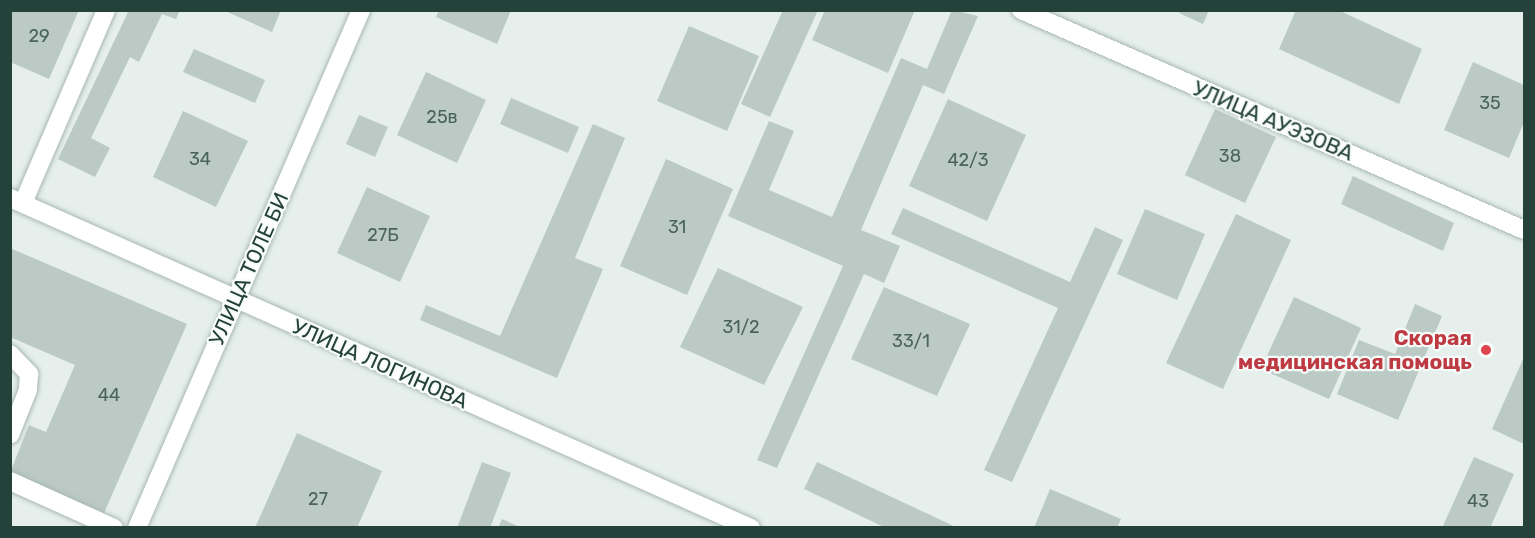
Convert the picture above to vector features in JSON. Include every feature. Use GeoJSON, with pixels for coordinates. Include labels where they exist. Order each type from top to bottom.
{"type":"FeatureCollection","features":[{"type":"Feature","properties":{"kind":"street"},"geometry":{"type":"LineString","coordinates":[[17,200],[106,10]]}},
{"type":"Feature","properties":{"kind":"street","name":"УЛИЦА ТОЛЕ БИ"},"geometry":{"type":"LineString","coordinates":[[138,528],[361,10]]}},
{"type":"Feature","properties":{"kind":"street","name":"УЛИЦА АУЭЗОВА"},"geometry":{"type":"LineString","coordinates":[[1021,10],[1524,230]]}},
{"type":"Feature","properties":{"kind":"street","name":"УЛИЦА ЛОГИНОВА"},"geometry":{"type":"LineString","coordinates":[[17,200],[236,300],[751,528]]}},
{"type":"Feature","properties":{"kind":"street"},"geometry":{"type":"LineString","coordinates":[[10,354],[29,374],[28,390],[10,435]]}},
{"type":"Feature","properties":{"kind":"street"},"geometry":{"type":"LineString","coordinates":[[10,481],[114,528]]}},
{"type":"Feature","properties":{"kind":"building"},"geometry":{"type":"Polygon","coordinates":[[[10,10],[79,10],[49,79],[10,62],[10,10]]]}},
{"type":"Feature","properties":{"kind":"building"},"geometry":{"type":"Polygon","coordinates":[[[129,10],[180,10],[176,19],[162,14],[139,62],[130,57],[91,138],[110,148],[95,177],[58,159],[129,10]]]}},
{"type":"Feature","properties":{"kind":"building"},"geometry":{"type":"Polygon","coordinates":[[[223,10],[281,10],[272,32],[223,10]]]}},
{"type":"Feature","properties":{"kind":"building"},"geometry":{"type":"Polygon","coordinates":[[[439,10],[511,10],[497,44],[436,17],[439,10]]]}},
{"type":"Feature","properties":{"kind":"building"},"geometry":{"type":"Polygon","coordinates":[[[783,10],[818,10],[770,117],[741,104],[783,10]]]}},
{"type":"Feature","properties":{"kind":"building"},"geometry":{"type":"Polygon","coordinates":[[[825,10],[915,10],[888,73],[812,40],[825,10]]]}},
{"type":"Feature","properties":{"kind":"building"},"geometry":{"type":"Polygon","coordinates":[[[952,10],[978,16],[944,94],[923,85],[861,230],[900,246],[884,283],[864,274],[777,468],[757,460],[843,266],[728,216],[769,121],[794,131],[769,190],[832,217],[901,58],[927,69],[952,10]]]}},
{"type":"Feature","properties":{"kind":"building"},"geometry":{"type":"Polygon","coordinates":[[[1181,10],[1209,10],[1203,24],[1179,13],[1181,10]]]}},
{"type":"Feature","properties":{"kind":"building"},"geometry":{"type":"Polygon","coordinates":[[[1296,10],[1338,10],[1422,49],[1399,104],[1279,49],[1296,10]]]}},
{"type":"Feature","properties":{"kind":"building"},"geometry":{"type":"Polygon","coordinates":[[[689,26],[759,56],[727,131],[657,101],[689,26]]]}},
{"type":"Feature","properties":{"kind":"building"},"geometry":{"type":"Polygon","coordinates":[[[194,49],[265,80],[255,103],[183,72],[194,49]]]}},
{"type":"Feature","properties":{"kind":"building"},"geometry":{"type":"Polygon","coordinates":[[[1473,62],[1524,85],[1524,122],[1509,158],[1444,130],[1473,62]]]}},
{"type":"Feature","properties":{"kind":"building"},"geometry":{"type":"Polygon","coordinates":[[[426,72],[486,100],[457,163],[397,135],[426,72]]]}},
{"type":"Feature","properties":{"kind":"building"},"geometry":{"type":"Polygon","coordinates":[[[511,98],[579,127],[568,153],[500,124],[511,98]]]}},
{"type":"Feature","properties":{"kind":"building"},"geometry":{"type":"Polygon","coordinates":[[[948,99],[1026,135],[987,221],[909,186],[948,99]]]}},
{"type":"Feature","properties":{"kind":"building"},"geometry":{"type":"Polygon","coordinates":[[[1215,109],[1276,137],[1245,203],[1185,175],[1215,109]]]}},
{"type":"Feature","properties":{"kind":"building"},"geometry":{"type":"Polygon","coordinates":[[[183,111],[248,141],[216,207],[153,177],[183,111]]]}},
{"type":"Feature","properties":{"kind":"building"},"geometry":{"type":"Polygon","coordinates":[[[359,115],[388,127],[375,157],[346,144],[359,115]]]}},
{"type":"Feature","properties":{"kind":"building"},"geometry":{"type":"Polygon","coordinates":[[[593,124],[625,138],[575,258],[603,269],[557,378],[420,320],[426,305],[500,336],[593,124]]]}},
{"type":"Feature","properties":{"kind":"building"},"geometry":{"type":"Polygon","coordinates":[[[666,159],[733,189],[687,295],[620,266],[666,159]]]}},
{"type":"Feature","properties":{"kind":"building"},"geometry":{"type":"Polygon","coordinates":[[[1353,176],[1454,223],[1443,251],[1341,204],[1353,176]]]}},
{"type":"Feature","properties":{"kind":"building"},"geometry":{"type":"Polygon","coordinates":[[[367,187],[430,216],[400,282],[337,253],[367,187]]]}},
{"type":"Feature","properties":{"kind":"building"},"geometry":{"type":"Polygon","coordinates":[[[903,208],[1070,282],[1095,227],[1123,240],[1012,482],[984,470],[1058,308],[891,234],[903,208]]]}},
{"type":"Feature","properties":{"kind":"building"},"geometry":{"type":"Polygon","coordinates":[[[1145,209],[1205,234],[1177,300],[1117,274],[1145,209]]]}},
{"type":"Feature","properties":{"kind":"building"},"geometry":{"type":"Polygon","coordinates":[[[1236,214],[1291,240],[1223,389],[1166,363],[1236,214]]]}},
{"type":"Feature","properties":{"kind":"building"},"geometry":{"type":"Polygon","coordinates":[[[10,248],[187,324],[104,513],[10,473],[29,425],[46,432],[75,365],[10,337],[10,248]]]}},
{"type":"Feature","properties":{"kind":"building"},"geometry":{"type":"Polygon","coordinates":[[[718,268],[803,307],[764,385],[680,347],[718,268]]]}},
{"type":"Feature","properties":{"kind":"building"},"geometry":{"type":"Polygon","coordinates":[[[884,287],[970,324],[937,396],[851,359],[884,287]]]}},
{"type":"Feature","properties":{"kind":"building"},"geometry":{"type":"Polygon","coordinates":[[[1294,297],[1361,328],[1329,399],[1261,369],[1294,297]]]}},
{"type":"Feature","properties":{"kind":"building"},"geometry":{"type":"Polygon","coordinates":[[[1415,304],[1442,316],[1398,420],[1337,394],[1359,340],[1395,354],[1415,304]]]}},
{"type":"Feature","properties":{"kind":"building"},"geometry":{"type":"Polygon","coordinates":[[[1524,357],[1524,444],[1492,429],[1524,357]]]}},
{"type":"Feature","properties":{"kind":"building"},"geometry":{"type":"Polygon","coordinates":[[[297,433],[382,471],[357,528],[255,528],[297,433]]]}},
{"type":"Feature","properties":{"kind":"building"},"geometry":{"type":"Polygon","coordinates":[[[1474,457],[1514,474],[1490,528],[1442,528],[1474,457]]]}},
{"type":"Feature","properties":{"kind":"building"},"geometry":{"type":"Polygon","coordinates":[[[482,462],[511,473],[490,528],[457,528],[482,462]]]}},
{"type":"Feature","properties":{"kind":"building"},"geometry":{"type":"Polygon","coordinates":[[[817,462],[958,528],[886,528],[804,489],[817,462]]]}},
{"type":"Feature","properties":{"kind":"building"},"geometry":{"type":"Polygon","coordinates":[[[1050,489],[1121,519],[1117,528],[1034,528],[1050,489]]]}},
{"type":"Feature","properties":{"kind":"building"},"geometry":{"type":"Polygon","coordinates":[[[502,519],[522,528],[498,528],[502,519]]]}},
{"type":"Feature","properties":{"kind":"place","name":"Скорая медицинская помощь"},"geometry":{"type":"Point","coordinates":[1486,350]}}]}
